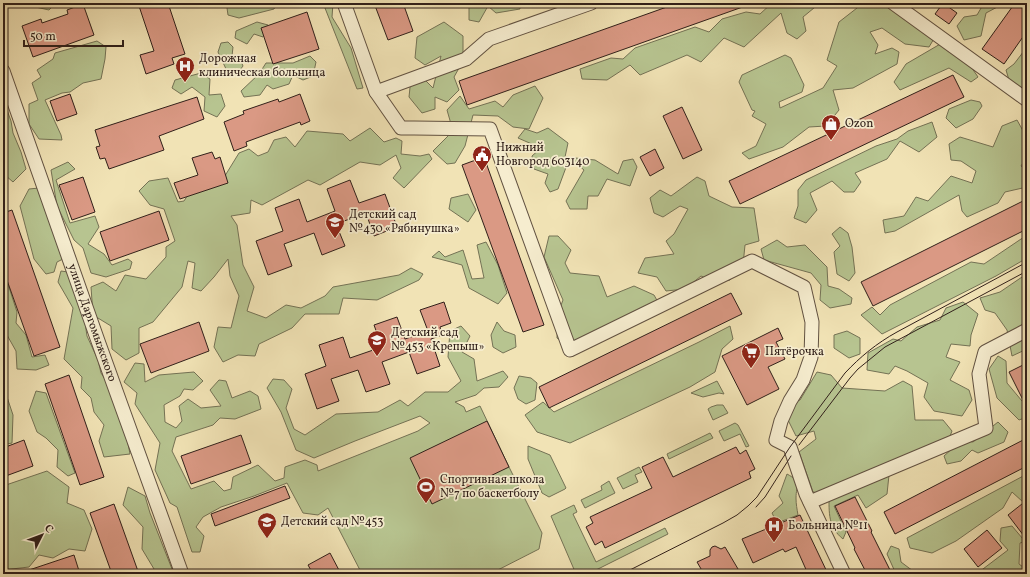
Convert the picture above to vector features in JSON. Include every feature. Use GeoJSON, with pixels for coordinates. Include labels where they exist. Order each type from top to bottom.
{"type":"FeatureCollection","features":[{"type":"Feature","properties":{"kind":"street"},"geometry":{"type":"LineString","coordinates":[[344,3],[376,92],[401,128],[490,129],[570,350],[752,261],[804,287],[812,322],[810,357],[802,380],[781,421],[776,440],[790,447],[806,494],[844,574]]}},
{"type":"Feature","properties":{"kind":"street"},"geometry":{"type":"LineString","coordinates":[[376,92],[466,59],[489,39],[591,3]]}},
{"type":"Feature","properties":{"kind":"street"},"geometry":{"type":"LineString","coordinates":[[892,3],[1027,100]]}},
{"type":"Feature","properties":{"kind":"street","name":"улица Даргомыжского"},"geometry":{"type":"LineString","coordinates":[[3,72],[182,574]]}},
{"type":"Feature","properties":{"kind":"street"},"geometry":{"type":"LineString","coordinates":[[810,502],[986,428],[979,374],[985,352],[1027,330]]}},
{"type":"Feature","properties":{"kind":"green space"},"geometry":{"type":"Polygon","coordinates":[[[31,3],[65,3],[65,5],[54,5],[49,10],[31,6],[31,3]]]}},
{"type":"Feature","properties":{"kind":"green space"},"geometry":{"type":"Polygon","coordinates":[[[227,3],[277,3],[274,9],[239,18],[228,15],[227,3]]]}},
{"type":"Feature","properties":{"kind":"green space"},"geometry":{"type":"Polygon","coordinates":[[[323,3],[333,3],[332,17],[351,48],[363,88],[357,89],[323,3]]]}},
{"type":"Feature","properties":{"kind":"green space"},"geometry":{"type":"Polygon","coordinates":[[[469,3],[519,3],[520,9],[496,13],[488,6],[479,22],[469,20],[469,3]]]}},
{"type":"Feature","properties":{"kind":"green space"},"geometry":{"type":"Polygon","coordinates":[[[772,3],[820,3],[803,17],[806,31],[797,39],[787,33],[781,13],[744,47],[724,38],[701,62],[687,55],[640,75],[630,65],[607,80],[582,79],[580,69],[611,58],[623,59],[635,48],[695,27],[709,32],[722,19],[746,12],[760,14],[772,3]]]}},
{"type":"Feature","properties":{"kind":"green space"},"geometry":{"type":"Polygon","coordinates":[[[856,3],[872,3],[873,5],[890,6],[935,37],[929,47],[905,44],[882,28],[870,32],[878,45],[875,54],[892,48],[899,52],[897,64],[853,88],[833,90],[839,110],[826,126],[809,127],[783,147],[749,159],[742,153],[756,146],[766,124],[752,116],[755,111],[752,110],[739,82],[742,75],[785,55],[791,58],[804,85],[802,92],[779,102],[780,108],[823,88],[837,66],[827,60],[839,22],[857,8],[856,3]]]}},
{"type":"Feature","properties":{"kind":"green space"},"geometry":{"type":"Polygon","coordinates":[[[984,3],[1003,3],[986,13],[981,36],[964,40],[957,26],[964,17],[977,15],[984,3]]]}},
{"type":"Feature","properties":{"kind":"green space"},"geometry":{"type":"Polygon","coordinates":[[[257,22],[268,25],[263,37],[254,34],[247,44],[235,38],[236,31],[257,22]]]}},
{"type":"Feature","properties":{"kind":"green space"},"geometry":{"type":"Polygon","coordinates":[[[444,22],[463,36],[463,61],[454,77],[459,90],[447,102],[435,97],[435,109],[422,113],[409,97],[411,78],[421,76],[433,88],[441,56],[425,65],[415,58],[417,37],[444,22]]]}},
{"type":"Feature","properties":{"kind":"green space"},"geometry":{"type":"Polygon","coordinates":[[[97,41],[106,47],[101,79],[83,83],[70,92],[62,93],[45,100],[62,140],[39,139],[29,124],[29,104],[38,100],[32,83],[41,77],[37,70],[53,59],[55,53],[97,41]]]}},
{"type":"Feature","properties":{"kind":"green space"},"geometry":{"type":"Polygon","coordinates":[[[228,42],[233,47],[232,56],[240,59],[243,66],[236,75],[227,71],[218,52],[221,43],[228,42]]]}},
{"type":"Feature","properties":{"kind":"green space"},"geometry":{"type":"Polygon","coordinates":[[[942,43],[965,58],[978,77],[971,82],[949,68],[900,90],[894,82],[906,64],[942,43]]]}},
{"type":"Feature","properties":{"kind":"green space"},"geometry":{"type":"Polygon","coordinates":[[[1027,47],[1027,92],[1009,80],[1006,70],[1014,64],[1027,47]]]}},
{"type":"Feature","properties":{"kind":"green space"},"geometry":{"type":"Polygon","coordinates":[[[310,56],[316,62],[313,76],[303,80],[293,75],[289,84],[273,89],[267,85],[260,95],[244,97],[241,91],[259,74],[266,63],[293,63],[310,56]]]}},
{"type":"Feature","properties":{"kind":"green space"},"geometry":{"type":"Polygon","coordinates":[[[201,73],[210,79],[209,95],[221,94],[225,106],[217,117],[204,111],[205,97],[192,87],[181,94],[172,88],[175,80],[201,73]]]}},
{"type":"Feature","properties":{"kind":"green space"},"geometry":{"type":"Polygon","coordinates":[[[535,86],[543,98],[529,129],[513,127],[498,116],[473,115],[465,146],[455,163],[447,164],[433,151],[453,131],[447,110],[460,96],[469,109],[495,101],[503,107],[513,95],[535,86]]]}},
{"type":"Feature","properties":{"kind":"green space"},"geometry":{"type":"Polygon","coordinates":[[[3,99],[26,169],[13,182],[5,175],[3,161],[3,99]]]}},
{"type":"Feature","properties":{"kind":"green space"},"geometry":{"type":"Polygon","coordinates":[[[971,100],[980,102],[982,106],[973,119],[956,128],[946,118],[949,109],[971,100]]]}},
{"type":"Feature","properties":{"kind":"green space"},"geometry":{"type":"Polygon","coordinates":[[[1017,120],[1027,138],[1027,156],[1021,166],[1027,171],[1027,187],[1005,192],[998,203],[967,217],[962,211],[959,195],[895,231],[885,233],[883,220],[904,216],[916,197],[928,201],[951,176],[972,183],[976,171],[961,161],[951,160],[949,144],[960,137],[993,147],[1002,126],[1017,120]]]}},
{"type":"Feature","properties":{"kind":"green space"},"geometry":{"type":"Polygon","coordinates":[[[932,122],[937,137],[919,152],[900,141],[887,159],[855,173],[861,182],[854,192],[844,192],[832,181],[810,193],[817,210],[806,223],[794,218],[798,206],[798,190],[806,180],[876,146],[897,139],[908,131],[932,122]]]}},
{"type":"Feature","properties":{"kind":"green space"},"geometry":{"type":"Polygon","coordinates":[[[370,128],[384,142],[396,138],[402,141],[401,154],[420,156],[429,154],[432,159],[404,188],[393,178],[401,168],[396,155],[380,165],[360,162],[320,185],[308,180],[262,205],[251,200],[250,213],[231,216],[237,225],[243,265],[254,287],[247,311],[266,318],[286,305],[301,308],[325,296],[333,287],[399,275],[411,268],[423,274],[419,280],[377,300],[343,298],[339,314],[305,314],[292,328],[259,344],[255,356],[238,355],[223,362],[214,347],[218,327],[231,328],[239,296],[230,276],[228,259],[201,291],[192,288],[195,263],[188,261],[182,287],[153,322],[139,328],[139,353],[126,360],[112,349],[111,326],[93,315],[91,287],[103,282],[116,291],[125,275],[146,279],[166,257],[166,247],[175,241],[164,209],[150,205],[139,191],[149,181],[168,178],[178,202],[184,201],[193,187],[223,179],[239,153],[249,149],[258,156],[268,152],[274,140],[286,137],[295,147],[307,131],[343,134],[350,141],[370,128]]]}},
{"type":"Feature","properties":{"kind":"green space"},"geometry":{"type":"Polygon","coordinates":[[[548,128],[568,143],[565,157],[595,160],[618,174],[623,161],[633,159],[637,167],[630,186],[607,179],[598,196],[588,196],[587,209],[570,209],[566,201],[584,170],[578,165],[568,162],[558,189],[550,192],[545,183],[548,174],[534,169],[532,156],[541,148],[518,138],[525,129],[537,133],[548,128]]]}},
{"type":"Feature","properties":{"kind":"green space"},"geometry":{"type":"Polygon","coordinates":[[[68,162],[75,169],[56,180],[70,223],[95,216],[99,227],[88,244],[104,254],[112,265],[128,259],[132,262],[130,269],[106,277],[91,273],[83,248],[74,240],[57,206],[51,170],[68,162]]]}},
{"type":"Feature","properties":{"kind":"green space"},"geometry":{"type":"Polygon","coordinates":[[[697,177],[705,181],[709,196],[732,207],[754,208],[759,241],[745,245],[743,265],[730,280],[715,282],[701,276],[685,289],[666,291],[657,277],[638,273],[645,258],[674,254],[666,241],[674,234],[688,209],[680,206],[663,217],[654,213],[650,198],[660,190],[671,196],[697,177]]]}},
{"type":"Feature","properties":{"kind":"green space"},"geometry":{"type":"Polygon","coordinates":[[[39,188],[65,258],[57,262],[54,272],[46,274],[34,259],[20,206],[29,189],[39,188]]]}},
{"type":"Feature","properties":{"kind":"green space"},"geometry":{"type":"Polygon","coordinates":[[[468,194],[476,210],[468,222],[449,209],[451,198],[468,194]]]}},
{"type":"Feature","properties":{"kind":"green space"},"geometry":{"type":"Polygon","coordinates":[[[840,227],[848,233],[852,247],[855,273],[849,281],[837,274],[834,252],[840,246],[832,234],[840,227]]]}},
{"type":"Feature","properties":{"kind":"green space"},"geometry":{"type":"Polygon","coordinates":[[[1027,235],[1027,258],[996,276],[882,334],[861,315],[872,307],[880,315],[890,305],[971,262],[984,264],[1027,235]]]}},
{"type":"Feature","properties":{"kind":"green space"},"geometry":{"type":"Polygon","coordinates":[[[549,236],[558,236],[571,250],[565,263],[570,273],[599,276],[607,297],[634,286],[654,295],[663,311],[577,352],[557,338],[558,313],[563,300],[544,257],[549,236]]]}},
{"type":"Feature","properties":{"kind":"green space"},"geometry":{"type":"Polygon","coordinates":[[[777,240],[787,247],[805,245],[827,267],[828,286],[839,289],[852,298],[851,304],[830,308],[820,300],[821,285],[811,273],[764,260],[761,249],[777,240]]]}},
{"type":"Feature","properties":{"kind":"green space"},"geometry":{"type":"Polygon","coordinates":[[[486,242],[498,265],[507,293],[498,304],[469,288],[462,265],[432,257],[439,251],[445,257],[463,250],[472,279],[484,278],[477,245],[486,242]]]}},
{"type":"Feature","properties":{"kind":"green space"},"geometry":{"type":"Polygon","coordinates":[[[61,271],[68,272],[84,316],[87,336],[98,360],[101,373],[111,388],[125,428],[130,454],[104,457],[99,441],[104,425],[94,412],[91,398],[81,388],[82,377],[64,359],[73,308],[58,282],[61,271]]]}},
{"type":"Feature","properties":{"kind":"green space"},"geometry":{"type":"Polygon","coordinates":[[[3,275],[6,278],[17,312],[16,323],[26,335],[32,357],[45,355],[49,365],[36,370],[17,369],[16,351],[3,328],[3,275]]]}},
{"type":"Feature","properties":{"kind":"green space"},"geometry":{"type":"Polygon","coordinates":[[[1022,277],[1027,284],[1027,349],[1012,356],[1007,330],[995,313],[985,310],[980,298],[1000,292],[1022,277]]]}},
{"type":"Feature","properties":{"kind":"green space"},"geometry":{"type":"Polygon","coordinates":[[[963,302],[978,314],[971,335],[970,346],[951,344],[946,357],[960,362],[950,380],[969,390],[972,400],[962,416],[934,411],[924,397],[928,383],[907,371],[895,366],[889,374],[867,370],[868,353],[893,339],[901,341],[917,327],[940,320],[946,308],[963,302]]]}},
{"type":"Feature","properties":{"kind":"green space"},"geometry":{"type":"Polygon","coordinates":[[[497,322],[504,331],[515,335],[516,347],[503,353],[493,347],[491,335],[497,322]]]}},
{"type":"Feature","properties":{"kind":"green space","name":"Спортивная школа №7 по баскетболу"},"geometry":{"type":"Polygon","coordinates":[[[461,326],[470,336],[462,352],[474,359],[477,381],[503,371],[508,377],[499,387],[484,388],[476,395],[455,402],[464,407],[466,412],[480,406],[542,533],[539,549],[490,574],[362,574],[328,508],[318,515],[303,513],[287,483],[221,507],[203,517],[196,527],[204,536],[200,552],[192,552],[177,507],[170,503],[155,470],[160,443],[135,404],[137,393],[124,382],[135,363],[144,364],[145,382],[159,375],[194,372],[203,381],[193,390],[184,389],[180,396],[164,405],[165,422],[176,428],[182,421],[179,406],[188,399],[201,408],[221,406],[210,390],[219,380],[226,381],[232,398],[250,391],[258,396],[261,409],[235,419],[220,418],[213,425],[176,437],[172,451],[191,489],[214,481],[224,491],[231,489],[233,477],[258,465],[275,481],[284,478],[285,467],[305,460],[317,465],[318,471],[418,431],[430,423],[420,416],[314,458],[296,450],[281,412],[267,388],[273,379],[284,380],[292,389],[286,408],[294,429],[305,435],[336,414],[378,412],[400,400],[408,406],[425,392],[448,392],[461,381],[448,357],[450,331],[461,326]]]}},
{"type":"Feature","properties":{"kind":"green space"},"geometry":{"type":"Polygon","coordinates":[[[730,326],[733,339],[722,349],[715,372],[690,387],[570,443],[537,432],[525,415],[543,402],[554,412],[730,326]]]}},
{"type":"Feature","properties":{"kind":"green space"},"geometry":{"type":"Polygon","coordinates":[[[847,331],[860,338],[860,354],[849,358],[834,348],[834,335],[847,331]]]}},
{"type":"Feature","properties":{"kind":"green space"},"geometry":{"type":"Polygon","coordinates":[[[998,356],[1006,361],[1007,383],[1022,401],[1027,399],[1027,417],[1019,420],[997,398],[989,369],[998,356]]]}},
{"type":"Feature","properties":{"kind":"green space"},"geometry":{"type":"Polygon","coordinates":[[[817,372],[831,375],[842,388],[885,391],[903,381],[912,386],[915,420],[943,420],[952,431],[947,444],[923,449],[914,465],[889,475],[887,494],[866,508],[858,495],[834,506],[846,532],[843,539],[834,530],[830,519],[829,495],[813,492],[799,452],[816,439],[814,431],[796,436],[786,416],[787,405],[800,400],[817,372]]]}},
{"type":"Feature","properties":{"kind":"green space"},"geometry":{"type":"Polygon","coordinates":[[[519,376],[531,378],[537,383],[535,400],[526,404],[518,399],[514,388],[519,376]]]}},
{"type":"Feature","properties":{"kind":"green space"},"geometry":{"type":"Polygon","coordinates":[[[717,381],[724,394],[719,393],[703,397],[691,393],[717,381]]]}},
{"type":"Feature","properties":{"kind":"green space"},"geometry":{"type":"Polygon","coordinates":[[[5,391],[13,415],[12,443],[3,445],[3,392],[5,391]]]}},
{"type":"Feature","properties":{"kind":"green space"},"geometry":{"type":"Polygon","coordinates":[[[36,391],[46,393],[75,473],[68,476],[57,467],[58,450],[46,438],[37,432],[29,411],[36,391]]]}},
{"type":"Feature","properties":{"kind":"green space"},"geometry":{"type":"Polygon","coordinates":[[[717,405],[723,405],[728,413],[713,420],[708,409],[717,405]]]}},
{"type":"Feature","properties":{"kind":"green space"},"geometry":{"type":"Polygon","coordinates":[[[998,422],[1008,432],[1004,442],[978,453],[972,450],[961,461],[947,464],[944,456],[962,440],[973,442],[998,422]]]}},
{"type":"Feature","properties":{"kind":"green space"},"geometry":{"type":"Polygon","coordinates":[[[735,423],[738,425],[749,446],[746,447],[740,434],[724,441],[719,431],[735,423]]]}},
{"type":"Feature","properties":{"kind":"green space"},"geometry":{"type":"Polygon","coordinates":[[[710,433],[713,438],[669,459],[667,454],[710,433]]]}},
{"type":"Feature","properties":{"kind":"green space"},"geometry":{"type":"Polygon","coordinates":[[[528,446],[550,455],[566,488],[565,489],[549,497],[542,493],[528,459],[528,446]]]}},
{"type":"Feature","properties":{"kind":"green space"},"geometry":{"type":"Polygon","coordinates":[[[639,467],[642,472],[635,475],[638,482],[623,489],[617,478],[639,467]]]}},
{"type":"Feature","properties":{"kind":"green space"},"geometry":{"type":"Polygon","coordinates":[[[47,471],[69,487],[67,503],[84,510],[92,529],[85,551],[69,549],[53,558],[39,555],[29,567],[3,570],[3,486],[47,471]]]}},
{"type":"Feature","properties":{"kind":"green space"},"geometry":{"type":"Polygon","coordinates":[[[787,474],[795,479],[797,484],[796,500],[798,515],[777,523],[772,513],[783,503],[779,496],[787,474]]]}},
{"type":"Feature","properties":{"kind":"green space"},"geometry":{"type":"Polygon","coordinates":[[[1027,474],[1027,502],[1023,502],[1012,492],[1003,508],[956,541],[932,553],[910,548],[907,538],[1027,474]]]}},
{"type":"Feature","properties":{"kind":"green space"},"geometry":{"type":"Polygon","coordinates":[[[609,481],[615,493],[585,508],[581,500],[602,490],[601,486],[609,481]]]}},
{"type":"Feature","properties":{"kind":"green space"},"geometry":{"type":"Polygon","coordinates":[[[128,487],[145,496],[150,513],[174,574],[157,574],[142,549],[143,527],[123,505],[128,487]]]}},
{"type":"Feature","properties":{"kind":"green space"},"geometry":{"type":"Polygon","coordinates":[[[574,505],[577,512],[573,514],[596,562],[665,528],[668,534],[588,574],[576,574],[551,516],[574,505]]]}},
{"type":"Feature","properties":{"kind":"green space"},"geometry":{"type":"Polygon","coordinates":[[[1012,526],[1023,539],[1027,536],[1027,541],[1020,543],[1019,564],[1027,570],[1027,574],[997,574],[996,572],[993,574],[978,574],[1008,550],[1000,541],[1001,528],[1012,526]]]}},
{"type":"Feature","properties":{"kind":"green space"},"geometry":{"type":"Polygon","coordinates":[[[891,546],[899,549],[901,562],[913,571],[912,574],[896,574],[887,554],[891,546]]]}},
{"type":"Feature","properties":{"kind":"green space"},"geometry":{"type":"Polygon","coordinates":[[[84,571],[108,572],[109,574],[85,574],[84,571]]]}},
{"type":"Feature","properties":{"kind":"building"},"geometry":{"type":"Polygon","coordinates":[[[138,3],[168,3],[185,54],[172,58],[174,64],[146,74],[140,55],[154,51],[138,3]]]}},
{"type":"Feature","properties":{"kind":"building"},"geometry":{"type":"Polygon","coordinates":[[[374,3],[403,3],[413,31],[388,40],[374,3]]]}},
{"type":"Feature","properties":{"kind":"building"},"geometry":{"type":"Polygon","coordinates":[[[678,3],[751,4],[467,105],[459,81],[678,3]]]}},
{"type":"Feature","properties":{"kind":"building"},"geometry":{"type":"Polygon","coordinates":[[[943,3],[957,13],[949,24],[935,14],[943,3]]]}},
{"type":"Feature","properties":{"kind":"building"},"geometry":{"type":"Polygon","coordinates":[[[1015,3],[1027,3],[1027,31],[1004,64],[982,49],[1015,3]]]}},
{"type":"Feature","properties":{"kind":"building"},"geometry":{"type":"Polygon","coordinates":[[[83,4],[94,35],[33,57],[22,26],[41,19],[42,23],[68,14],[67,10],[83,4]]]}},
{"type":"Feature","properties":{"kind":"building"},"geometry":{"type":"Polygon","coordinates":[[[307,12],[319,49],[273,64],[261,28],[307,12]]]}},
{"type":"Feature","properties":{"kind":"building"},"geometry":{"type":"Polygon","coordinates":[[[953,75],[964,97],[740,204],[729,181],[953,75]]]}},
{"type":"Feature","properties":{"kind":"building"},"geometry":{"type":"Polygon","coordinates":[[[70,94],[77,114],[57,121],[50,101],[70,94]]]}},
{"type":"Feature","properties":{"kind":"building"},"geometry":{"type":"Polygon","coordinates":[[[300,94],[310,121],[301,125],[300,122],[246,142],[247,146],[234,151],[224,122],[244,114],[243,111],[278,99],[279,102],[300,94]]]}},
{"type":"Feature","properties":{"kind":"building"},"geometry":{"type":"Polygon","coordinates":[[[197,97],[204,119],[159,136],[164,150],[109,169],[105,158],[100,159],[96,147],[100,146],[95,130],[197,97]]]}},
{"type":"Feature","properties":{"kind":"building"},"geometry":{"type":"Polygon","coordinates":[[[682,107],[702,150],[683,159],[663,116],[682,107]]]}},
{"type":"Feature","properties":{"kind":"building"},"geometry":{"type":"Polygon","coordinates":[[[655,149],[664,168],[650,176],[640,157],[655,149]]]}},
{"type":"Feature","properties":{"kind":"building"},"geometry":{"type":"Polygon","coordinates":[[[212,152],[215,159],[220,157],[228,183],[180,199],[174,183],[198,175],[192,158],[212,152]]]}},
{"type":"Feature","properties":{"kind":"building"},"geometry":{"type":"Polygon","coordinates":[[[484,157],[544,325],[523,332],[462,165],[484,157]]]}},
{"type":"Feature","properties":{"kind":"building"},"geometry":{"type":"Polygon","coordinates":[[[83,177],[95,212],[72,220],[59,185],[83,177]]]}},
{"type":"Feature","properties":{"kind":"building"},"geometry":{"type":"Polygon","coordinates":[[[350,180],[359,203],[385,194],[397,227],[374,236],[366,213],[336,224],[345,246],[322,255],[314,233],[284,244],[292,266],[268,275],[256,241],[283,231],[275,208],[299,199],[307,222],[335,211],[327,189],[350,180]]]}},
{"type":"Feature","properties":{"kind":"building"},"geometry":{"type":"Polygon","coordinates":[[[1027,199],[1027,229],[873,306],[861,282],[1027,199]]]}},
{"type":"Feature","properties":{"kind":"building"},"geometry":{"type":"Polygon","coordinates":[[[12,210],[60,347],[34,356],[3,269],[3,213],[12,210]]]}},
{"type":"Feature","properties":{"kind":"building"},"geometry":{"type":"Polygon","coordinates":[[[159,211],[169,240],[110,261],[100,232],[159,211]]]}},
{"type":"Feature","properties":{"kind":"building"},"geometry":{"type":"Polygon","coordinates":[[[731,293],[742,314],[549,408],[539,387],[731,293]]]}},
{"type":"Feature","properties":{"kind":"building"},"geometry":{"type":"Polygon","coordinates":[[[444,302],[451,323],[440,327],[442,335],[431,339],[440,366],[417,374],[409,352],[382,362],[390,384],[366,392],[358,370],[331,379],[339,401],[317,409],[305,374],[326,366],[319,345],[343,337],[350,358],[382,347],[374,325],[397,317],[405,339],[428,331],[420,310],[444,302]]]}},
{"type":"Feature","properties":{"kind":"building"},"geometry":{"type":"Polygon","coordinates":[[[199,322],[209,351],[151,373],[140,344],[199,322]]]}},
{"type":"Feature","properties":{"kind":"building"},"geometry":{"type":"Polygon","coordinates":[[[778,328],[783,339],[776,342],[785,359],[768,367],[779,389],[747,405],[722,356],[778,328]]]}},
{"type":"Feature","properties":{"kind":"building"},"geometry":{"type":"Polygon","coordinates":[[[1027,363],[1027,408],[1009,372],[1027,363]]]}},
{"type":"Feature","properties":{"kind":"building"},"geometry":{"type":"Polygon","coordinates":[[[69,375],[104,477],[80,485],[45,384],[69,375]]]}},
{"type":"Feature","properties":{"kind":"building"},"geometry":{"type":"Polygon","coordinates":[[[487,421],[509,467],[432,504],[410,458],[487,421]]]}},
{"type":"Feature","properties":{"kind":"building"},"geometry":{"type":"Polygon","coordinates":[[[241,435],[251,463],[191,484],[181,456],[241,435]]]}},
{"type":"Feature","properties":{"kind":"building"},"geometry":{"type":"Polygon","coordinates":[[[1027,438],[1027,466],[895,534],[884,512],[1027,438]]]}},
{"type":"Feature","properties":{"kind":"building"},"geometry":{"type":"Polygon","coordinates":[[[24,440],[33,466],[3,477],[3,448],[24,440]]]}},
{"type":"Feature","properties":{"kind":"building"},"geometry":{"type":"Polygon","coordinates":[[[736,447],[740,454],[746,450],[755,469],[749,472],[751,478],[605,548],[602,541],[595,545],[586,527],[593,523],[590,517],[652,488],[642,467],[663,457],[673,477],[736,447]]]}},
{"type":"Feature","properties":{"kind":"building"},"geometry":{"type":"Polygon","coordinates":[[[285,486],[290,498],[215,526],[211,514],[285,486]]]}},
{"type":"Feature","properties":{"kind":"building"},"geometry":{"type":"Polygon","coordinates":[[[855,497],[892,574],[867,574],[854,549],[855,548],[835,506],[855,497]]]}},
{"type":"Feature","properties":{"kind":"building"},"geometry":{"type":"Polygon","coordinates":[[[1027,500],[1027,540],[1008,515],[1027,500]]]}},
{"type":"Feature","properties":{"kind":"building"},"geometry":{"type":"Polygon","coordinates":[[[114,504],[139,574],[112,574],[90,513],[114,504]]]}},
{"type":"Feature","properties":{"kind":"building"},"geometry":{"type":"Polygon","coordinates":[[[800,515],[828,574],[808,574],[796,547],[785,552],[783,549],[753,563],[742,539],[800,515]]]}},
{"type":"Feature","properties":{"kind":"building"},"geometry":{"type":"Polygon","coordinates":[[[987,530],[1002,548],[978,567],[964,549],[987,530]]]}},
{"type":"Feature","properties":{"kind":"building"},"geometry":{"type":"Polygon","coordinates":[[[715,546],[721,549],[725,547],[741,574],[704,574],[697,562],[710,556],[710,550],[715,546]]]}},
{"type":"Feature","properties":{"kind":"building"},"geometry":{"type":"Polygon","coordinates":[[[330,553],[341,574],[313,574],[308,565],[330,553]]]}},
{"type":"Feature","properties":{"kind":"building"},"geometry":{"type":"Polygon","coordinates":[[[74,555],[80,574],[24,574],[23,572],[74,555]]]}},
{"type":"Feature","properties":{"kind":"tram line"},"geometry":{"type":"LineString","coordinates":[[622,574],[723,523],[737,515],[748,506],[757,497],[790,447],[845,373],[869,351],[897,332],[1027,262]]}},
{"type":"Feature","properties":{"kind":"tram line"},"geometry":{"type":"LineString","coordinates":[[799,445],[850,378],[858,369],[885,347],[1027,271]]}},
{"type":"Feature","properties":{"kind":"tram line"},"geometry":{"type":"LineString","coordinates":[[756,507],[765,497],[791,456]]}},
{"type":"Feature","properties":{"kind":"place","name":"Дорожная клиническая больница"},"geometry":{"type":"Point","coordinates":[185,83]}},
{"type":"Feature","properties":{"kind":"place","name":"Ozon"},"geometry":{"type":"Point","coordinates":[831,141]}},
{"type":"Feature","properties":{"kind":"place","name":"Нижний Новгород 603140"},"geometry":{"type":"Point","coordinates":[482,172]}},
{"type":"Feature","properties":{"kind":"place","name":"Детский сад №430 «Рябинушка»"},"geometry":{"type":"Point","coordinates":[335,239]}},
{"type":"Feature","properties":{"kind":"place","name":"Детский сад №453 «Крепыш»"},"geometry":{"type":"Point","coordinates":[377,357]}},
{"type":"Feature","properties":{"kind":"place","name":"Пятёрочка"},"geometry":{"type":"Point","coordinates":[751,369]}},
{"type":"Feature","properties":{"kind":"place","name":"Спортивная школа №7 по баскетболу"},"geometry":{"type":"Point","coordinates":[426,504]}},
{"type":"Feature","properties":{"kind":"place","name":"Детский сад №453"},"geometry":{"type":"Point","coordinates":[267,539]}},
{"type":"Feature","properties":{"kind":"place","name":"Больница №11"},"geometry":{"type":"Point","coordinates":[774,543]}}]}
